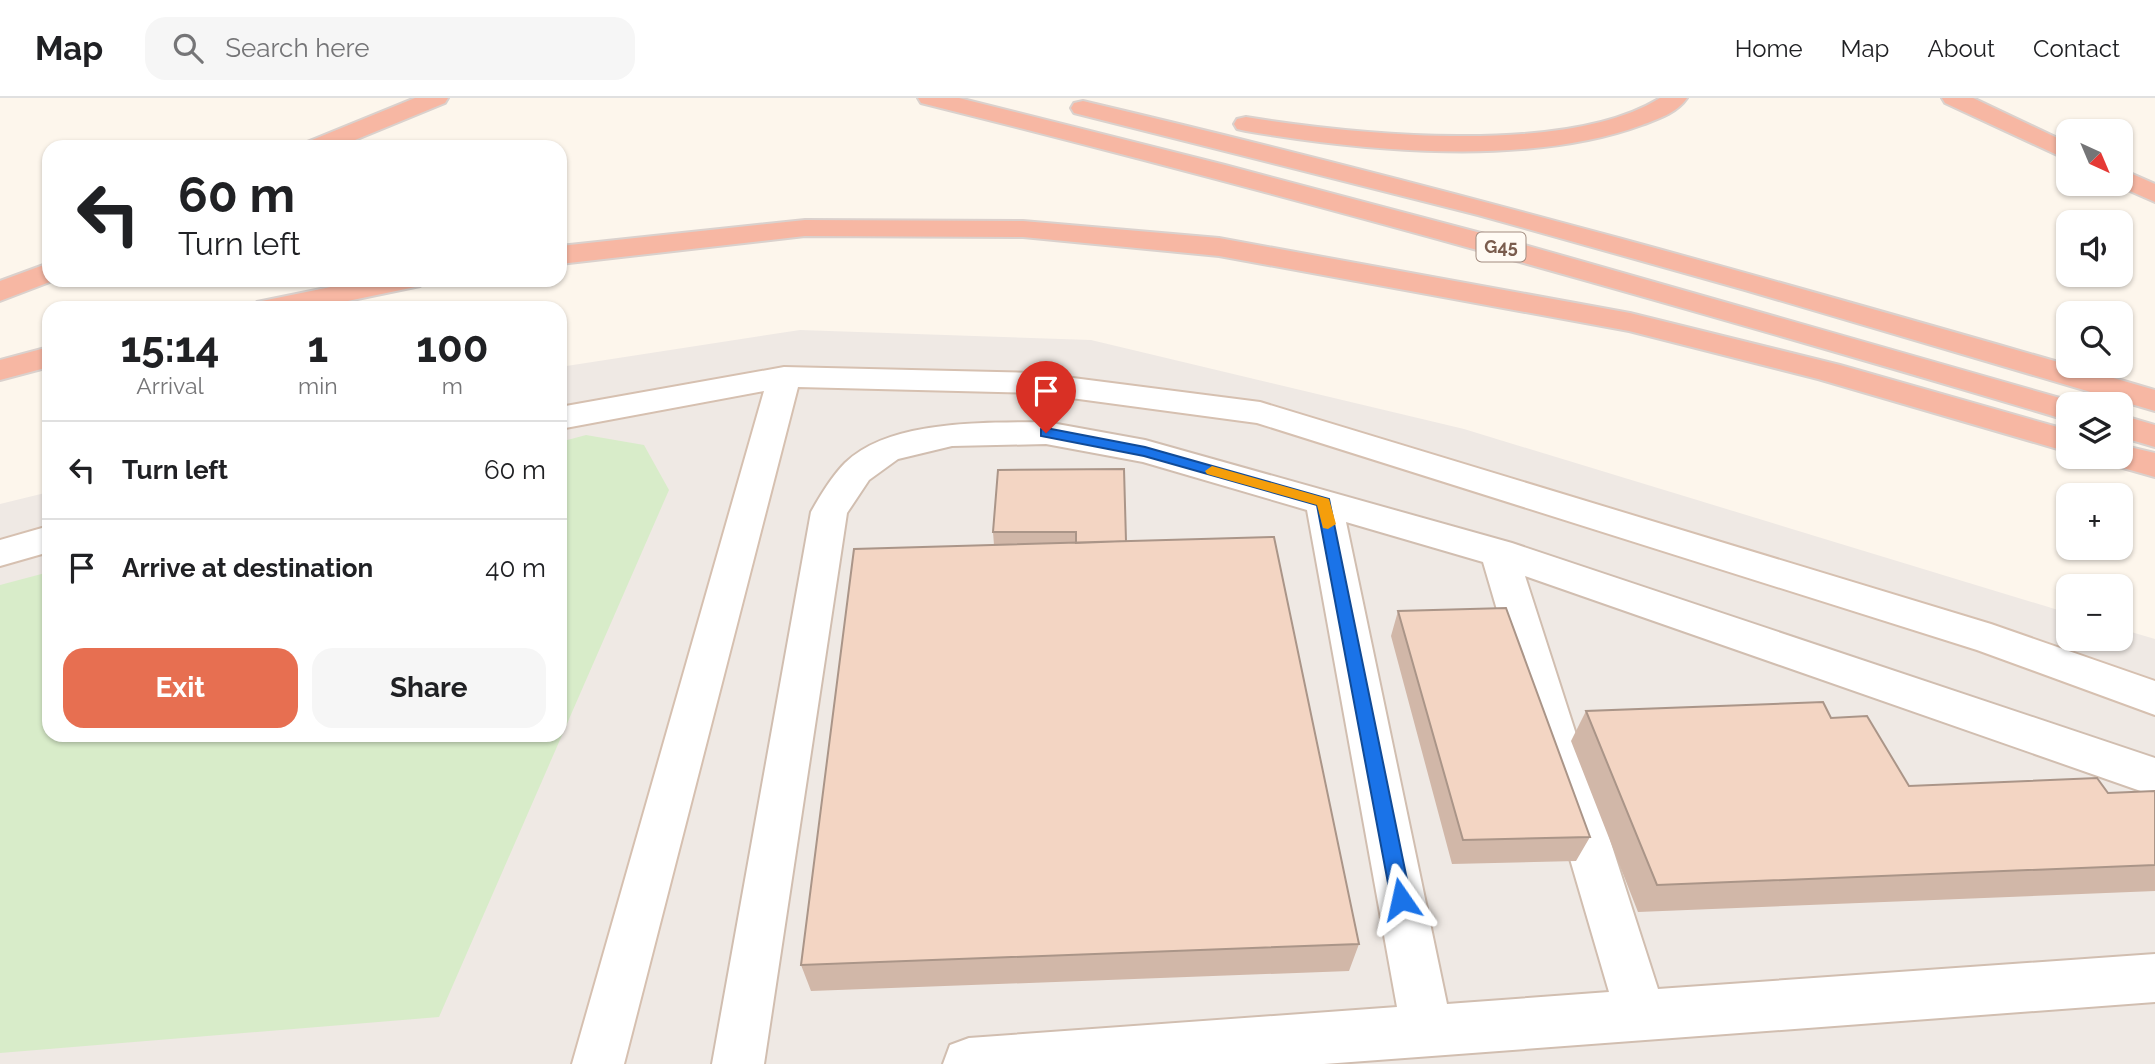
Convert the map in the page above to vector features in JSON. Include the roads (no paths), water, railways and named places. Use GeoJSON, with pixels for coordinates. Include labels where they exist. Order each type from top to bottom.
{"type":"FeatureCollection","features":[{"type":"Feature","properties":{"kind":"highway"},"geometry":{"type":"LineString","coordinates":[[333,140],[436,98]]}},
{"type":"Feature","properties":{"kind":"highway"},"geometry":{"type":"LineString","coordinates":[[369,140],[465,98]]}},
{"type":"Feature","properties":{"kind":"highway","name":"G45"},"geometry":{"type":"LineString","coordinates":[[930,98],[1165,155],[1709,303],[2056,406]]}},
{"type":"Feature","properties":{"kind":"highway","name":"G45"},"geometry":{"type":"LineString","coordinates":[[1038,98],[1192,133],[1740,278],[2155,401]]}},
{"type":"Feature","properties":{"kind":"highway"},"geometry":{"type":"LineString","coordinates":[[1113,98],[1311,136],[1389,143],[1471,144],[1583,134],[1621,125],[1669,104],[1675,98]]}},
{"type":"Feature","properties":{"kind":"highway"},"geometry":{"type":"LineString","coordinates":[[1954,98],[2056,146]]}},
{"type":"Feature","properties":{"kind":"highway"},"geometry":{"type":"LineString","coordinates":[[2133,183],[2155,194]]}},
{"type":"Feature","properties":{"kind":"highway"},"geometry":{"type":"LineString","coordinates":[[567,254],[805,228],[1023,229],[1219,247],[1630,322],[1829,372],[2056,438]]}},
{"type":"Feature","properties":{"kind":"highway"},"geometry":{"type":"LineString","coordinates":[[0,271],[42,255]]}},
{"type":"Feature","properties":{"kind":"highway"},"geometry":{"type":"LineString","coordinates":[[0,292],[42,275]]}},
{"type":"Feature","properties":{"kind":"highway"},"geometry":{"type":"LineString","coordinates":[[304,301],[374,287]]}},
{"type":"Feature","properties":{"kind":"highway"},"geometry":{"type":"LineString","coordinates":[[0,370],[42,359]]}},
{"type":"Feature","properties":{"kind":"highway"},"geometry":{"type":"LineString","coordinates":[[2133,430],[2155,436]]}},
{"type":"Feature","properties":{"kind":"highway"},"geometry":{"type":"LineString","coordinates":[[2133,460],[2155,466]]}},
{"type":"Feature","properties":{"kind":"street"},"geometry":{"type":"LineString","coordinates":[[598,1064],[784,377]]}},
{"type":"Feature","properties":{"kind":"street"},"geometry":{"type":"LineString","coordinates":[[567,417],[784,377],[1034,383],[1260,413],[1991,639],[2155,698]]}},
{"type":"Feature","properties":{"kind":"street"},"geometry":{"type":"LineString","coordinates":[[738,1064],[829,512],[857,472],[887,450],[952,435],[1046,433],[1145,452],[1324,502],[1499,552],[2155,777]]}},
{"type":"Feature","properties":{"kind":"street"},"geometry":{"type":"LineString","coordinates":[[1324,502],[1427,1031]]}},
{"type":"Feature","properties":{"kind":"street"},"geometry":{"type":"LineString","coordinates":[[0,553],[42,541]]}},
{"type":"Feature","properties":{"kind":"street"},"geometry":{"type":"LineString","coordinates":[[1499,552],[1641,1015]]}},
{"type":"Feature","properties":{"kind":"street"},"geometry":{"type":"LineString","coordinates":[[969,1064],[2155,978]]}}]}
